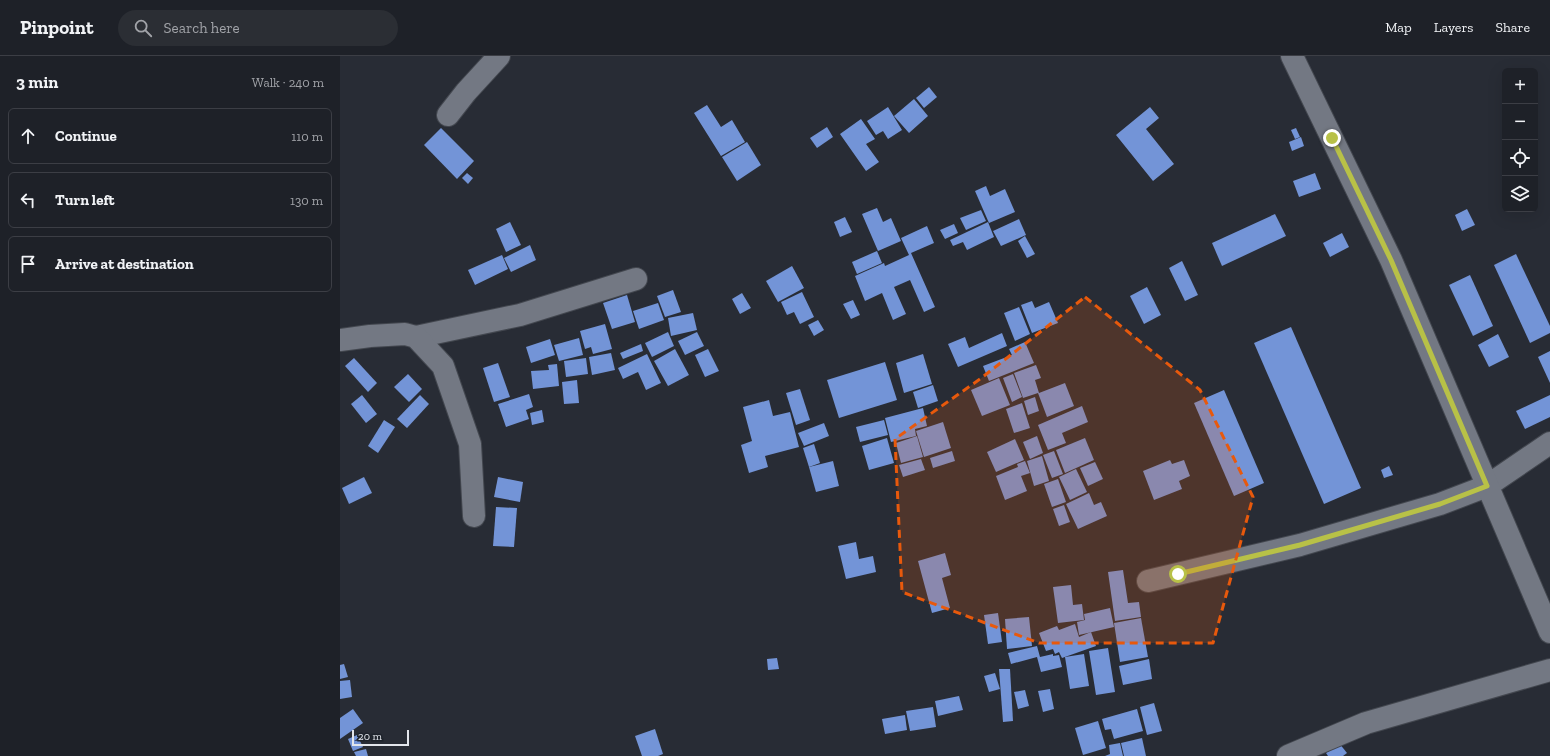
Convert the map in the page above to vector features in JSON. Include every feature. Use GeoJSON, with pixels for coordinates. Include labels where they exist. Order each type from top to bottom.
{"type":"FeatureCollection","features":[{"type":"Feature","properties":{"kind":"street"},"geometry":{"type":"LineString","coordinates":[[448,115],[466,92],[499,56]]}},
{"type":"Feature","properties":{"kind":"street"},"geometry":{"type":"LineString","coordinates":[[1292,56],[1391,260],[1550,632]]}},
{"type":"Feature","properties":{"kind":"street"},"geometry":{"type":"LineString","coordinates":[[340,340],[370,336],[405,334],[416,337],[520,315],[636,279]]}},
{"type":"Feature","properties":{"kind":"street"},"geometry":{"type":"LineString","coordinates":[[416,337],[443,366],[470,444],[474,516]]}},
{"type":"Feature","properties":{"kind":"street"},"geometry":{"type":"LineString","coordinates":[[1148,581],[1300,545],[1440,504],[1487,486],[1550,443]]}},
{"type":"Feature","properties":{"kind":"street"},"geometry":{"type":"LineString","coordinates":[[1288,756],[1366,722],[1550,670]]}},
{"type":"Feature","properties":{"kind":"highlighted area"},"geometry":{"type":"Polygon","coordinates":[[[1085,297],[1200,390],[1253,497],[1213,643],[1039,643],[902,592],[895,439],[980,379],[1085,297]]]}},
{"type":"Feature","properties":{"kind":"building"},"geometry":{"type":"Polygon","coordinates":[[[929,87],[937,97],[924,108],[916,98],[929,87]]]}},
{"type":"Feature","properties":{"kind":"building"},"geometry":{"type":"Polygon","coordinates":[[[914,99],[928,116],[909,133],[894,116],[914,99]]]}},
{"type":"Feature","properties":{"kind":"building"},"geometry":{"type":"Polygon","coordinates":[[[707,105],[721,127],[732,120],[745,142],[721,156],[694,113],[707,105]]]}},
{"type":"Feature","properties":{"kind":"building"},"geometry":{"type":"Polygon","coordinates":[[[888,107],[902,130],[888,139],[883,131],[876,135],[867,121],[888,107]]]}},
{"type":"Feature","properties":{"kind":"building"},"geometry":{"type":"Polygon","coordinates":[[[1150,107],[1159,118],[1146,129],[1174,164],[1153,181],[1116,135],[1150,107]]]}},
{"type":"Feature","properties":{"kind":"building"},"geometry":{"type":"Polygon","coordinates":[[[861,119],[875,139],[866,144],[879,162],[866,171],[840,134],[861,119]]]}},
{"type":"Feature","properties":{"kind":"building"},"geometry":{"type":"Polygon","coordinates":[[[827,127],[833,137],[817,148],[810,138],[827,127]]]}},
{"type":"Feature","properties":{"kind":"building"},"geometry":{"type":"Polygon","coordinates":[[[441,128],[474,161],[457,179],[424,145],[441,128]]]}},
{"type":"Feature","properties":{"kind":"building"},"geometry":{"type":"Polygon","coordinates":[[[1296,128],[1300,137],[1295,139],[1291,130],[1296,128]]]}},
{"type":"Feature","properties":{"kind":"building"},"geometry":{"type":"Polygon","coordinates":[[[1301,137],[1304,146],[1292,151],[1289,142],[1301,137]]]}},
{"type":"Feature","properties":{"kind":"building"},"geometry":{"type":"Polygon","coordinates":[[[747,142],[761,165],[737,181],[722,157],[747,142]]]}},
{"type":"Feature","properties":{"kind":"building"},"geometry":{"type":"Polygon","coordinates":[[[467,173],[473,178],[468,184],[462,178],[467,173]]]}},
{"type":"Feature","properties":{"kind":"building"},"geometry":{"type":"Polygon","coordinates":[[[1315,173],[1321,189],[1299,197],[1293,181],[1315,173]]]}},
{"type":"Feature","properties":{"kind":"building"},"geometry":{"type":"Polygon","coordinates":[[[986,186],[990,196],[1005,189],[1015,212],[989,223],[975,191],[986,186]]]}},
{"type":"Feature","properties":{"kind":"building"},"geometry":{"type":"Polygon","coordinates":[[[877,208],[883,222],[891,218],[901,241],[878,251],[862,214],[877,208]]]}},
{"type":"Feature","properties":{"kind":"building"},"geometry":{"type":"Polygon","coordinates":[[[1467,209],[1475,225],[1462,231],[1455,215],[1467,209]]]}},
{"type":"Feature","properties":{"kind":"building"},"geometry":{"type":"Polygon","coordinates":[[[981,210],[986,221],[966,230],[960,218],[981,210]]]}},
{"type":"Feature","properties":{"kind":"building"},"geometry":{"type":"Polygon","coordinates":[[[1275,214],[1286,236],[1222,266],[1212,243],[1275,214]]]}},
{"type":"Feature","properties":{"kind":"building"},"geometry":{"type":"Polygon","coordinates":[[[845,217],[852,232],[840,237],[834,222],[845,217]]]}},
{"type":"Feature","properties":{"kind":"building"},"geometry":{"type":"Polygon","coordinates":[[[1019,219],[1026,235],[1001,246],[993,231],[1019,219]]]}},
{"type":"Feature","properties":{"kind":"building"},"geometry":{"type":"Polygon","coordinates":[[[510,222],[521,245],[506,252],[496,229],[510,222]]]}},
{"type":"Feature","properties":{"kind":"building"},"geometry":{"type":"Polygon","coordinates":[[[988,222],[994,237],[967,250],[963,242],[953,246],[950,240],[988,222]]]}},
{"type":"Feature","properties":{"kind":"building"},"geometry":{"type":"Polygon","coordinates":[[[954,224],[958,233],[945,239],[940,230],[954,224]]]}},
{"type":"Feature","properties":{"kind":"building"},"geometry":{"type":"Polygon","coordinates":[[[927,226],[934,243],[911,253],[935,307],[924,312],[910,280],[894,287],[906,314],[893,320],[882,293],[865,301],[855,276],[884,263],[885,266],[909,255],[901,238],[927,226]]]}},
{"type":"Feature","properties":{"kind":"building"},"geometry":{"type":"Polygon","coordinates":[[[1342,233],[1349,247],[1330,257],[1323,243],[1342,233]]]}},
{"type":"Feature","properties":{"kind":"building"},"geometry":{"type":"Polygon","coordinates":[[[1025,236],[1035,254],[1027,258],[1018,241],[1025,236]]]}},
{"type":"Feature","properties":{"kind":"building"},"geometry":{"type":"Polygon","coordinates":[[[530,245],[536,260],[511,272],[504,258],[530,245]]]}},
{"type":"Feature","properties":{"kind":"building"},"geometry":{"type":"Polygon","coordinates":[[[877,251],[882,263],[857,274],[852,262],[877,251]]]}},
{"type":"Feature","properties":{"kind":"building"},"geometry":{"type":"Polygon","coordinates":[[[1516,254],[1550,326],[1550,333],[1530,343],[1494,265],[1516,254]]]}},
{"type":"Feature","properties":{"kind":"building"},"geometry":{"type":"Polygon","coordinates":[[[502,255],[508,269],[475,285],[468,270],[502,255]]]}},
{"type":"Feature","properties":{"kind":"building"},"geometry":{"type":"Polygon","coordinates":[[[1182,261],[1198,295],[1185,301],[1169,268],[1182,261]]]}},
{"type":"Feature","properties":{"kind":"building"},"geometry":{"type":"Polygon","coordinates":[[[792,266],[804,288],[778,302],[766,281],[792,266]]]}},
{"type":"Feature","properties":{"kind":"building"},"geometry":{"type":"Polygon","coordinates":[[[1470,275],[1493,326],[1473,336],[1449,285],[1470,275]]]}},
{"type":"Feature","properties":{"kind":"building"},"geometry":{"type":"Polygon","coordinates":[[[1147,287],[1161,315],[1144,324],[1130,296],[1147,287]]]}},
{"type":"Feature","properties":{"kind":"building"},"geometry":{"type":"Polygon","coordinates":[[[673,290],[681,312],[665,317],[657,296],[673,290]]]}},
{"type":"Feature","properties":{"kind":"building"},"geometry":{"type":"Polygon","coordinates":[[[802,292],[814,317],[800,324],[794,312],[787,315],[781,302],[802,292]]]}},
{"type":"Feature","properties":{"kind":"building"},"geometry":{"type":"Polygon","coordinates":[[[742,293],[751,308],[740,314],[732,299],[742,293]]]}},
{"type":"Feature","properties":{"kind":"building"},"geometry":{"type":"Polygon","coordinates":[[[627,295],[635,322],[612,329],[603,303],[627,295]]]}},
{"type":"Feature","properties":{"kind":"building"},"geometry":{"type":"Polygon","coordinates":[[[853,300],[860,315],[851,319],[843,304],[853,300]]]}},
{"type":"Feature","properties":{"kind":"building"},"geometry":{"type":"Polygon","coordinates":[[[1032,301],[1035,308],[1049,302],[1058,323],[1032,333],[1021,305],[1032,301]]]}},
{"type":"Feature","properties":{"kind":"building"},"geometry":{"type":"Polygon","coordinates":[[[658,303],[664,320],[639,329],[633,311],[658,303]]]}},
{"type":"Feature","properties":{"kind":"building"},"geometry":{"type":"Polygon","coordinates":[[[1019,307],[1030,334],[1015,341],[1004,313],[1019,307]]]}},
{"type":"Feature","properties":{"kind":"building"},"geometry":{"type":"Polygon","coordinates":[[[693,313],[697,330],[671,336],[668,318],[693,313]]]}},
{"type":"Feature","properties":{"kind":"building"},"geometry":{"type":"Polygon","coordinates":[[[818,320],[824,330],[814,336],[808,325],[818,320]]]}},
{"type":"Feature","properties":{"kind":"building"},"geometry":{"type":"Polygon","coordinates":[[[605,324],[612,349],[593,354],[591,347],[585,349],[580,331],[605,324]]]}},
{"type":"Feature","properties":{"kind":"building"},"geometry":{"type":"Polygon","coordinates":[[[1291,327],[1361,488],[1324,504],[1254,343],[1291,327]]]}},
{"type":"Feature","properties":{"kind":"building"},"geometry":{"type":"Polygon","coordinates":[[[668,332],[674,346],[652,357],[645,343],[668,332]]]}},
{"type":"Feature","properties":{"kind":"building"},"geometry":{"type":"Polygon","coordinates":[[[697,332],[704,346],[685,355],[678,341],[697,332]]]}},
{"type":"Feature","properties":{"kind":"building"},"geometry":{"type":"Polygon","coordinates":[[[1002,333],[1007,346],[958,367],[948,344],[965,337],[969,348],[1002,333]]]}},
{"type":"Feature","properties":{"kind":"building"},"geometry":{"type":"Polygon","coordinates":[[[1498,334],[1509,357],[1489,367],[1478,345],[1498,334]]]}},
{"type":"Feature","properties":{"kind":"building"},"geometry":{"type":"Polygon","coordinates":[[[579,338],[583,355],[559,361],[554,345],[579,338]]]}},
{"type":"Feature","properties":{"kind":"building"},"geometry":{"type":"Polygon","coordinates":[[[550,339],[555,355],[531,363],[526,347],[550,339]]]}},
{"type":"Feature","properties":{"kind":"building"},"geometry":{"type":"Polygon","coordinates":[[[1025,342],[1034,363],[989,381],[983,366],[1012,355],[1009,349],[1025,342]]]}},
{"type":"Feature","properties":{"kind":"building"},"geometry":{"type":"Polygon","coordinates":[[[641,344],[643,351],[623,359],[620,353],[641,344]]]}},
{"type":"Feature","properties":{"kind":"building"},"geometry":{"type":"Polygon","coordinates":[[[675,349],[689,375],[668,386],[654,361],[675,349]]]}},
{"type":"Feature","properties":{"kind":"building"},"geometry":{"type":"Polygon","coordinates":[[[708,349],[719,371],[705,377],[695,355],[708,349]]]}},
{"type":"Feature","properties":{"kind":"building"},"geometry":{"type":"Polygon","coordinates":[[[1550,351],[1550,383],[1538,357],[1550,351]]]}},
{"type":"Feature","properties":{"kind":"building"},"geometry":{"type":"Polygon","coordinates":[[[611,353],[615,370],[592,375],[589,357],[611,353]]]}},
{"type":"Feature","properties":{"kind":"building"},"geometry":{"type":"Polygon","coordinates":[[[647,354],[661,383],[646,390],[638,372],[623,379],[618,368],[647,354]]]}},
{"type":"Feature","properties":{"kind":"building"},"geometry":{"type":"Polygon","coordinates":[[[923,354],[932,384],[904,393],[896,363],[923,354]]]}},
{"type":"Feature","properties":{"kind":"building"},"geometry":{"type":"Polygon","coordinates":[[[354,358],[377,383],[368,392],[345,366],[354,358]]]}},
{"type":"Feature","properties":{"kind":"building"},"geometry":{"type":"Polygon","coordinates":[[[586,358],[588,374],[566,377],[564,361],[586,358]]]}},
{"type":"Feature","properties":{"kind":"building"},"geometry":{"type":"Polygon","coordinates":[[[885,362],[897,400],[839,418],[827,380],[885,362]]]}},
{"type":"Feature","properties":{"kind":"building"},"geometry":{"type":"Polygon","coordinates":[[[498,363],[510,397],[494,402],[483,368],[498,363]]]}},
{"type":"Feature","properties":{"kind":"building"},"geometry":{"type":"Polygon","coordinates":[[[557,364],[559,386],[533,389],[531,371],[549,370],[548,365],[557,364]]]}},
{"type":"Feature","properties":{"kind":"building"},"geometry":{"type":"Polygon","coordinates":[[[1036,365],[1041,378],[1035,380],[1039,393],[1065,383],[1074,406],[1047,417],[1038,393],[1023,398],[1014,373],[1036,365]]]}},
{"type":"Feature","properties":{"kind":"building"},"geometry":{"type":"Polygon","coordinates":[[[408,374],[422,389],[409,402],[394,387],[408,374]]]}},
{"type":"Feature","properties":{"kind":"building"},"geometry":{"type":"Polygon","coordinates":[[[1013,374],[1022,397],[1012,402],[1003,378],[1013,374]]]}},
{"type":"Feature","properties":{"kind":"building"},"geometry":{"type":"Polygon","coordinates":[[[999,378],[1010,405],[982,416],[971,390],[999,378]]]}},
{"type":"Feature","properties":{"kind":"building"},"geometry":{"type":"Polygon","coordinates":[[[577,380],[579,403],[564,404],[562,382],[577,380]]]}},
{"type":"Feature","properties":{"kind":"building"},"geometry":{"type":"Polygon","coordinates":[[[933,385],[938,401],[918,408],[913,392],[933,385]]]}},
{"type":"Feature","properties":{"kind":"building"},"geometry":{"type":"Polygon","coordinates":[[[800,389],[810,420],[796,425],[786,393],[800,389]]]}},
{"type":"Feature","properties":{"kind":"building"},"geometry":{"type":"Polygon","coordinates":[[[1224,390],[1264,483],[1234,496],[1194,403],[1224,390]]]}},
{"type":"Feature","properties":{"kind":"building"},"geometry":{"type":"Polygon","coordinates":[[[529,394],[533,407],[526,410],[529,419],[506,427],[498,404],[529,394]]]}},
{"type":"Feature","properties":{"kind":"building"},"geometry":{"type":"Polygon","coordinates":[[[362,395],[377,414],[366,423],[351,404],[362,395]]]}},
{"type":"Feature","properties":{"kind":"building"},"geometry":{"type":"Polygon","coordinates":[[[420,395],[429,404],[407,428],[397,419],[420,395]]]}},
{"type":"Feature","properties":{"kind":"building"},"geometry":{"type":"Polygon","coordinates":[[[1550,395],[1550,417],[1525,429],[1516,411],[1550,395]]]}},
{"type":"Feature","properties":{"kind":"building"},"geometry":{"type":"Polygon","coordinates":[[[1035,397],[1039,411],[1028,415],[1024,401],[1035,397]]]}},
{"type":"Feature","properties":{"kind":"building"},"geometry":{"type":"Polygon","coordinates":[[[769,400],[773,416],[790,412],[799,447],[765,456],[768,467],[749,473],[741,445],[752,441],[743,407],[769,400]]]}},
{"type":"Feature","properties":{"kind":"building"},"geometry":{"type":"Polygon","coordinates":[[[1022,403],[1030,428],[1014,433],[1006,409],[1022,403]]]}},
{"type":"Feature","properties":{"kind":"building"},"geometry":{"type":"Polygon","coordinates":[[[1082,406],[1088,422],[1062,433],[1066,443],[1048,450],[1038,425],[1082,406]]]}},
{"type":"Feature","properties":{"kind":"building"},"geometry":{"type":"Polygon","coordinates":[[[923,408],[927,426],[915,429],[916,436],[891,442],[885,418],[923,408]]]}},
{"type":"Feature","properties":{"kind":"building"},"geometry":{"type":"Polygon","coordinates":[[[542,410],[544,422],[532,425],[530,413],[542,410]]]}},
{"type":"Feature","properties":{"kind":"building"},"geometry":{"type":"Polygon","coordinates":[[[384,420],[395,427],[378,453],[368,446],[384,420]]]}},
{"type":"Feature","properties":{"kind":"building"},"geometry":{"type":"Polygon","coordinates":[[[884,420],[888,435],[860,442],[856,427],[884,420]]]}},
{"type":"Feature","properties":{"kind":"building"},"geometry":{"type":"Polygon","coordinates":[[[943,422],[951,448],[924,457],[916,431],[943,422]]]}},
{"type":"Feature","properties":{"kind":"building"},"geometry":{"type":"Polygon","coordinates":[[[824,423],[829,436],[804,446],[798,433],[824,423]]]}},
{"type":"Feature","properties":{"kind":"building"},"geometry":{"type":"Polygon","coordinates":[[[917,436],[923,457],[901,463],[896,443],[917,436]]]}},
{"type":"Feature","properties":{"kind":"building"},"geometry":{"type":"Polygon","coordinates":[[[1037,436],[1043,453],[1030,459],[1023,442],[1037,436]]]}},
{"type":"Feature","properties":{"kind":"building"},"geometry":{"type":"Polygon","coordinates":[[[887,438],[894,463],[869,470],[862,446],[887,438]]]}},
{"type":"Feature","properties":{"kind":"building"},"geometry":{"type":"Polygon","coordinates":[[[1085,438],[1094,460],[1065,473],[1056,450],[1085,438]]]}},
{"type":"Feature","properties":{"kind":"building"},"geometry":{"type":"Polygon","coordinates":[[[1015,439],[1024,460],[996,472],[987,452],[1015,439]]]}},
{"type":"Feature","properties":{"kind":"building"},"geometry":{"type":"Polygon","coordinates":[[[814,444],[820,463],[809,467],[803,448],[814,444]]]}},
{"type":"Feature","properties":{"kind":"building"},"geometry":{"type":"Polygon","coordinates":[[[952,451],[955,461],[933,468],[930,458],[952,451]]]}},
{"type":"Feature","properties":{"kind":"building"},"geometry":{"type":"Polygon","coordinates":[[[1054,451],[1063,474],[1052,478],[1043,455],[1054,451]]]}},
{"type":"Feature","properties":{"kind":"building"},"geometry":{"type":"Polygon","coordinates":[[[1042,456],[1049,481],[1034,486],[1027,461],[1042,456]]]}},
{"type":"Feature","properties":{"kind":"building"},"geometry":{"type":"Polygon","coordinates":[[[921,459],[925,470],[903,477],[899,465],[921,459]]]}},
{"type":"Feature","properties":{"kind":"building"},"geometry":{"type":"Polygon","coordinates":[[[1170,460],[1172,464],[1184,460],[1190,476],[1179,481],[1182,489],[1154,500],[1143,471],[1170,460]]]}},
{"type":"Feature","properties":{"kind":"building"},"geometry":{"type":"Polygon","coordinates":[[[833,461],[839,486],[816,492],[809,467],[833,461]]]}},
{"type":"Feature","properties":{"kind":"building"},"geometry":{"type":"Polygon","coordinates":[[[1025,461],[1030,473],[1021,476],[1027,491],[1005,500],[996,476],[1018,467],[1017,464],[1025,461]]]}},
{"type":"Feature","properties":{"kind":"building"},"geometry":{"type":"Polygon","coordinates":[[[1095,462],[1103,479],[1088,486],[1080,468],[1095,462]]]}},
{"type":"Feature","properties":{"kind":"building"},"geometry":{"type":"Polygon","coordinates":[[[1389,466],[1393,475],[1384,478],[1381,470],[1389,466]]]}},
{"type":"Feature","properties":{"kind":"building"},"geometry":{"type":"Polygon","coordinates":[[[1076,469],[1087,492],[1070,500],[1059,477],[1076,469]]]}},
{"type":"Feature","properties":{"kind":"building"},"geometry":{"type":"Polygon","coordinates":[[[364,477],[372,493],[349,504],[342,488],[364,477]]]}},
{"type":"Feature","properties":{"kind":"building"},"geometry":{"type":"Polygon","coordinates":[[[498,477],[523,482],[520,502],[494,497],[498,477]]]}},
{"type":"Feature","properties":{"kind":"building"},"geometry":{"type":"Polygon","coordinates":[[[1058,479],[1066,502],[1052,507],[1044,484],[1058,479]]]}},
{"type":"Feature","properties":{"kind":"building"},"geometry":{"type":"Polygon","coordinates":[[[1089,493],[1094,505],[1101,502],[1107,516],[1078,529],[1066,504],[1089,493]]]}},
{"type":"Feature","properties":{"kind":"building"},"geometry":{"type":"Polygon","coordinates":[[[1064,505],[1070,522],[1059,526],[1053,509],[1064,505]]]}},
{"type":"Feature","properties":{"kind":"building"},"geometry":{"type":"Polygon","coordinates":[[[496,507],[517,508],[514,547],[493,546],[496,507]]]}},
{"type":"Feature","properties":{"kind":"building"},"geometry":{"type":"Polygon","coordinates":[[[856,542],[859,559],[873,556],[876,572],[846,579],[838,546],[856,542]]]}},
{"type":"Feature","properties":{"kind":"building"},"geometry":{"type":"Polygon","coordinates":[[[945,553],[951,575],[942,578],[950,608],[932,613],[918,561],[945,553]]]}},
{"type":"Feature","properties":{"kind":"building"},"geometry":{"type":"Polygon","coordinates":[[[1123,570],[1128,603],[1139,602],[1141,617],[1115,621],[1108,572],[1123,570]]]}},
{"type":"Feature","properties":{"kind":"building"},"geometry":{"type":"Polygon","coordinates":[[[1071,585],[1073,605],[1082,604],[1084,620],[1058,623],[1053,587],[1071,585]]]}},
{"type":"Feature","properties":{"kind":"building"},"geometry":{"type":"Polygon","coordinates":[[[1110,608],[1114,627],[1079,635],[1077,622],[1085,620],[1084,614],[1110,608]]]}},
{"type":"Feature","properties":{"kind":"building"},"geometry":{"type":"Polygon","coordinates":[[[998,613],[1002,642],[988,644],[984,615],[998,613]]]}},
{"type":"Feature","properties":{"kind":"building"},"geometry":{"type":"Polygon","coordinates":[[[1029,617],[1032,646],[1007,649],[1005,619],[1029,617]]]}},
{"type":"Feature","properties":{"kind":"building"},"geometry":{"type":"Polygon","coordinates":[[[1141,618],[1148,657],[1120,662],[1114,623],[1141,618]]]}},
{"type":"Feature","properties":{"kind":"building"},"geometry":{"type":"Polygon","coordinates":[[[1075,624],[1079,637],[1091,632],[1096,646],[1062,658],[1059,652],[1055,654],[1053,649],[1046,651],[1039,633],[1057,626],[1059,630],[1075,624]]]}},
{"type":"Feature","properties":{"kind":"building"},"geometry":{"type":"Polygon","coordinates":[[[1037,646],[1040,657],[1053,654],[1053,656],[1059,655],[1062,667],[1041,672],[1037,657],[1011,664],[1008,653],[1037,646]]]}},
{"type":"Feature","properties":{"kind":"building"},"geometry":{"type":"Polygon","coordinates":[[[1108,648],[1115,692],[1096,695],[1089,651],[1108,648]]]}},
{"type":"Feature","properties":{"kind":"building"},"geometry":{"type":"Polygon","coordinates":[[[1084,654],[1089,686],[1070,689],[1065,657],[1084,654]]]}},
{"type":"Feature","properties":{"kind":"building"},"geometry":{"type":"Polygon","coordinates":[[[777,658],[779,669],[768,670],[767,659],[777,658]]]}},
{"type":"Feature","properties":{"kind":"building"},"geometry":{"type":"Polygon","coordinates":[[[1149,659],[1152,679],[1123,685],[1119,666],[1149,659]]]}},
{"type":"Feature","properties":{"kind":"building"},"geometry":{"type":"Polygon","coordinates":[[[344,664],[348,677],[340,679],[340,665],[344,664]]]}},
{"type":"Feature","properties":{"kind":"building"},"geometry":{"type":"Polygon","coordinates":[[[999,669],[1010,669],[1013,721],[1003,722],[999,669]]]}},
{"type":"Feature","properties":{"kind":"building"},"geometry":{"type":"Polygon","coordinates":[[[995,673],[1000,689],[989,692],[984,676],[995,673]]]}},
{"type":"Feature","properties":{"kind":"building"},"geometry":{"type":"Polygon","coordinates":[[[350,680],[352,697],[340,699],[340,681],[350,680]]]}},
{"type":"Feature","properties":{"kind":"building"},"geometry":{"type":"Polygon","coordinates":[[[1050,689],[1054,709],[1043,712],[1038,691],[1050,689]]]}},
{"type":"Feature","properties":{"kind":"building"},"geometry":{"type":"Polygon","coordinates":[[[1025,690],[1029,706],[1018,709],[1014,692],[1025,690]]]}},
{"type":"Feature","properties":{"kind":"building"},"geometry":{"type":"Polygon","coordinates":[[[959,696],[963,710],[938,716],[935,701],[959,696]]]}},
{"type":"Feature","properties":{"kind":"building"},"geometry":{"type":"Polygon","coordinates":[[[1154,703],[1162,731],[1147,735],[1140,707],[1154,703]]]}},
{"type":"Feature","properties":{"kind":"building"},"geometry":{"type":"Polygon","coordinates":[[[933,707],[936,727],[910,731],[906,711],[933,707]]]}},
{"type":"Feature","properties":{"kind":"building"},"geometry":{"type":"Polygon","coordinates":[[[353,709],[363,723],[340,739],[340,718],[353,709]]]}},
{"type":"Feature","properties":{"kind":"building"},"geometry":{"type":"Polygon","coordinates":[[[1137,709],[1143,731],[1114,739],[1111,729],[1105,730],[1102,719],[1137,709]]]}},
{"type":"Feature","properties":{"kind":"building"},"geometry":{"type":"Polygon","coordinates":[[[905,715],[907,730],[885,734],[882,719],[905,715]]]}},
{"type":"Feature","properties":{"kind":"building"},"geometry":{"type":"Polygon","coordinates":[[[1098,721],[1106,748],[1083,755],[1075,728],[1098,721]]]}},
{"type":"Feature","properties":{"kind":"building"},"geometry":{"type":"Polygon","coordinates":[[[655,729],[663,754],[658,756],[642,756],[635,736],[655,729]]]}},
{"type":"Feature","properties":{"kind":"building"},"geometry":{"type":"Polygon","coordinates":[[[357,735],[363,747],[353,751],[348,739],[357,735]]]}},
{"type":"Feature","properties":{"kind":"building"},"geometry":{"type":"Polygon","coordinates":[[[1142,738],[1146,756],[1124,756],[1121,743],[1142,738]]]}},
{"type":"Feature","properties":{"kind":"building"},"geometry":{"type":"Polygon","coordinates":[[[1120,743],[1123,756],[1105,756],[1110,754],[1109,745],[1120,743]]]}},
{"type":"Feature","properties":{"kind":"building"},"geometry":{"type":"Polygon","coordinates":[[[1339,743],[1347,753],[1343,756],[1328,756],[1326,753],[1339,743]]]}},
{"type":"Feature","properties":{"kind":"building"},"geometry":{"type":"Polygon","coordinates":[[[366,749],[368,756],[356,756],[354,752],[366,749]]]}},
{"type":"Feature","properties":{"kind":"route"},"geometry":{"type":"LineString","coordinates":[[1178,574],[1300,545],[1440,504],[1487,486],[1391,260],[1332,138]]}}]}
